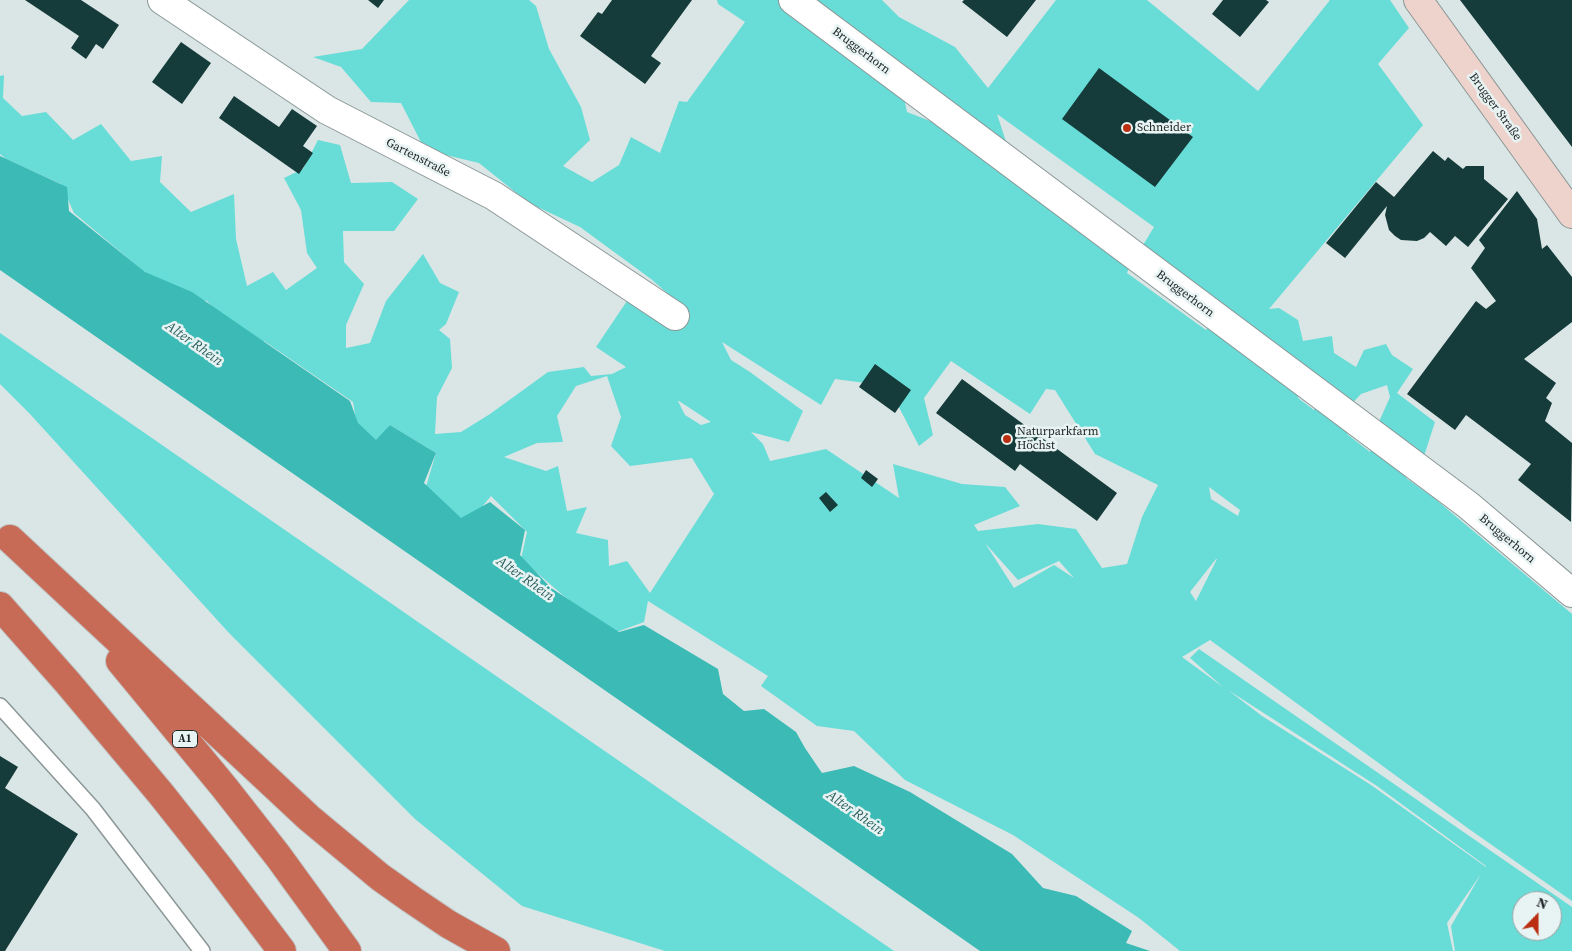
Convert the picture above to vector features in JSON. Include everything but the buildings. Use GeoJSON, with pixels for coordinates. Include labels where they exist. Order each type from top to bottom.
{"type":"FeatureCollection","features":[{"type":"Feature","properties":{"kind":"highway","name":"A1"},"geometry":{"type":"LineString","coordinates":[[5,533],[121,663],[224,787],[278,856],[347,951]]}},
{"type":"Feature","properties":{"kind":"highway","name":"A1"},"geometry":{"type":"LineString","coordinates":[[5,533],[309,818],[380,877],[448,924],[496,951]]}},
{"type":"Feature","properties":{"kind":"highway"},"geometry":{"type":"LineString","coordinates":[[0,606],[68,683],[161,794],[282,951]]}},
{"type":"Feature","properties":{"kind":"main road","name":"Brugger Straße"},"geometry":{"type":"LineString","coordinates":[[1418,0],[1572,214]]}},
{"type":"Feature","properties":{"kind":"street","name":"Gartenstraße"},"geometry":{"type":"LineString","coordinates":[[162,0],[327,110],[494,196],[675,316]]}},
{"type":"Feature","properties":{"kind":"street","name":"Bruggerhorn"},"geometry":{"type":"LineString","coordinates":[[793,0],[1468,506],[1572,593]]}},
{"type":"Feature","properties":{"kind":"lane"},"geometry":{"type":"LineString","coordinates":[[0,706],[93,809],[202,951]]}},
{"type":"Feature","properties":{"kind":"shaded area"},"geometry":{"type":"Polygon","coordinates":[[[409,0],[529,0],[536,6],[549,49],[581,107],[590,140],[563,166],[592,182],[619,165],[631,137],[660,153],[679,101],[687,102],[745,22],[718,4],[717,0],[882,0],[899,17],[955,47],[988,88],[1056,0],[1147,0],[1258,91],[1330,0],[1390,0],[1409,28],[1378,64],[1423,125],[1269,309],[1279,308],[1298,320],[1303,341],[1332,336],[1334,353],[1356,367],[1364,350],[1386,344],[1392,355],[1413,369],[1397,393],[1435,422],[1425,453],[1406,478],[1434,498],[1572,614],[1572,901],[1562,894],[1562,891],[1558,891],[1469,829],[1210,640],[1182,657],[1223,687],[1190,658],[1199,649],[1549,891],[1512,891],[1512,941],[1562,941],[1562,900],[1572,907],[1572,951],[1455,951],[1451,926],[1481,874],[1447,923],[1453,951],[1180,951],[1139,918],[1013,835],[905,780],[854,731],[817,726],[761,686],[768,676],[648,601],[644,622],[614,633],[565,597],[521,559],[527,532],[491,496],[468,524],[425,490],[436,453],[390,425],[377,444],[358,433],[353,402],[264,341],[256,356],[207,301],[182,297],[142,270],[74,213],[61,184],[6,159],[0,154],[0,76],[4,75],[3,98],[22,116],[46,112],[73,140],[101,124],[131,161],[162,156],[160,182],[191,212],[234,194],[236,239],[247,286],[273,272],[286,290],[317,268],[307,253],[301,210],[284,178],[303,169],[318,140],[340,145],[351,183],[392,182],[418,199],[394,231],[343,231],[344,262],[364,284],[346,325],[346,348],[370,343],[386,301],[423,254],[440,283],[459,292],[446,324],[439,330],[450,339],[452,368],[437,397],[435,434],[461,432],[490,414],[548,372],[584,367],[591,376],[612,374],[626,367],[596,347],[631,295],[683,328],[690,313],[651,279],[580,227],[529,203],[479,163],[425,150],[401,103],[371,102],[341,67],[313,57],[362,49],[409,0]],[[898,70],[907,112],[961,133],[898,70]],[[997,114],[1013,163],[1131,263],[1127,273],[1206,330],[1209,325],[1140,250],[1154,227],[997,114]],[[722,342],[731,360],[803,411],[789,442],[751,432],[763,444],[770,461],[826,449],[899,498],[893,464],[962,484],[1005,487],[1020,506],[974,525],[978,531],[1038,524],[1076,529],[1102,568],[1127,564],[1142,517],[1158,485],[1095,454],[1055,390],[1046,389],[1030,414],[951,361],[924,398],[933,435],[919,446],[888,386],[835,379],[821,405],[722,342]],[[607,376],[576,386],[557,416],[563,442],[537,443],[504,457],[546,471],[558,466],[567,511],[587,507],[576,533],[608,540],[609,566],[627,561],[650,593],[714,494],[692,458],[630,466],[611,446],[621,417],[607,376]],[[1387,385],[1361,394],[1346,410],[1347,434],[1370,452],[1374,433],[1390,397],[1387,385]],[[1300,392],[1298,398],[1314,410],[1316,406],[1300,392]],[[678,401],[685,415],[701,425],[711,422],[678,401]],[[1209,487],[1211,499],[1238,516],[1240,510],[1209,487]],[[985,543],[1014,588],[1054,565],[1074,578],[1059,561],[1018,580],[985,543]],[[1216,559],[1190,592],[1196,601],[1217,559],[1216,559]],[[1228,690],[1262,716],[1371,785],[1486,867],[1377,786],[1228,690]]]}},
{"type":"Feature","properties":{"kind":"shaded area"},"geometry":{"type":"Polygon","coordinates":[[[0,333],[894,951],[665,951],[522,906],[415,819],[229,633],[30,414],[0,384],[0,333]]]}},
{"type":"Feature","properties":{"kind":"water","name":"Alter Rhein"},"geometry":{"type":"Polygon","coordinates":[[[0,156],[67,187],[69,211],[145,272],[192,292],[350,401],[358,423],[376,440],[390,425],[436,453],[424,483],[461,518],[490,502],[525,530],[520,555],[551,588],[619,632],[644,625],[718,669],[723,694],[744,711],[764,709],[796,732],[822,773],[854,766],[910,792],[1012,854],[1043,888],[1076,896],[1132,931],[1126,943],[1150,951],[980,951],[0,270],[0,156]]]}},
{"type":"Feature","properties":{"kind":"place","name":"Schneider"},"geometry":{"type":"Point","coordinates":[1127,128]}},
{"type":"Feature","properties":{"kind":"place","name":"Naturparkfarm Höchst"},"geometry":{"type":"Point","coordinates":[1007,439]}}]}
